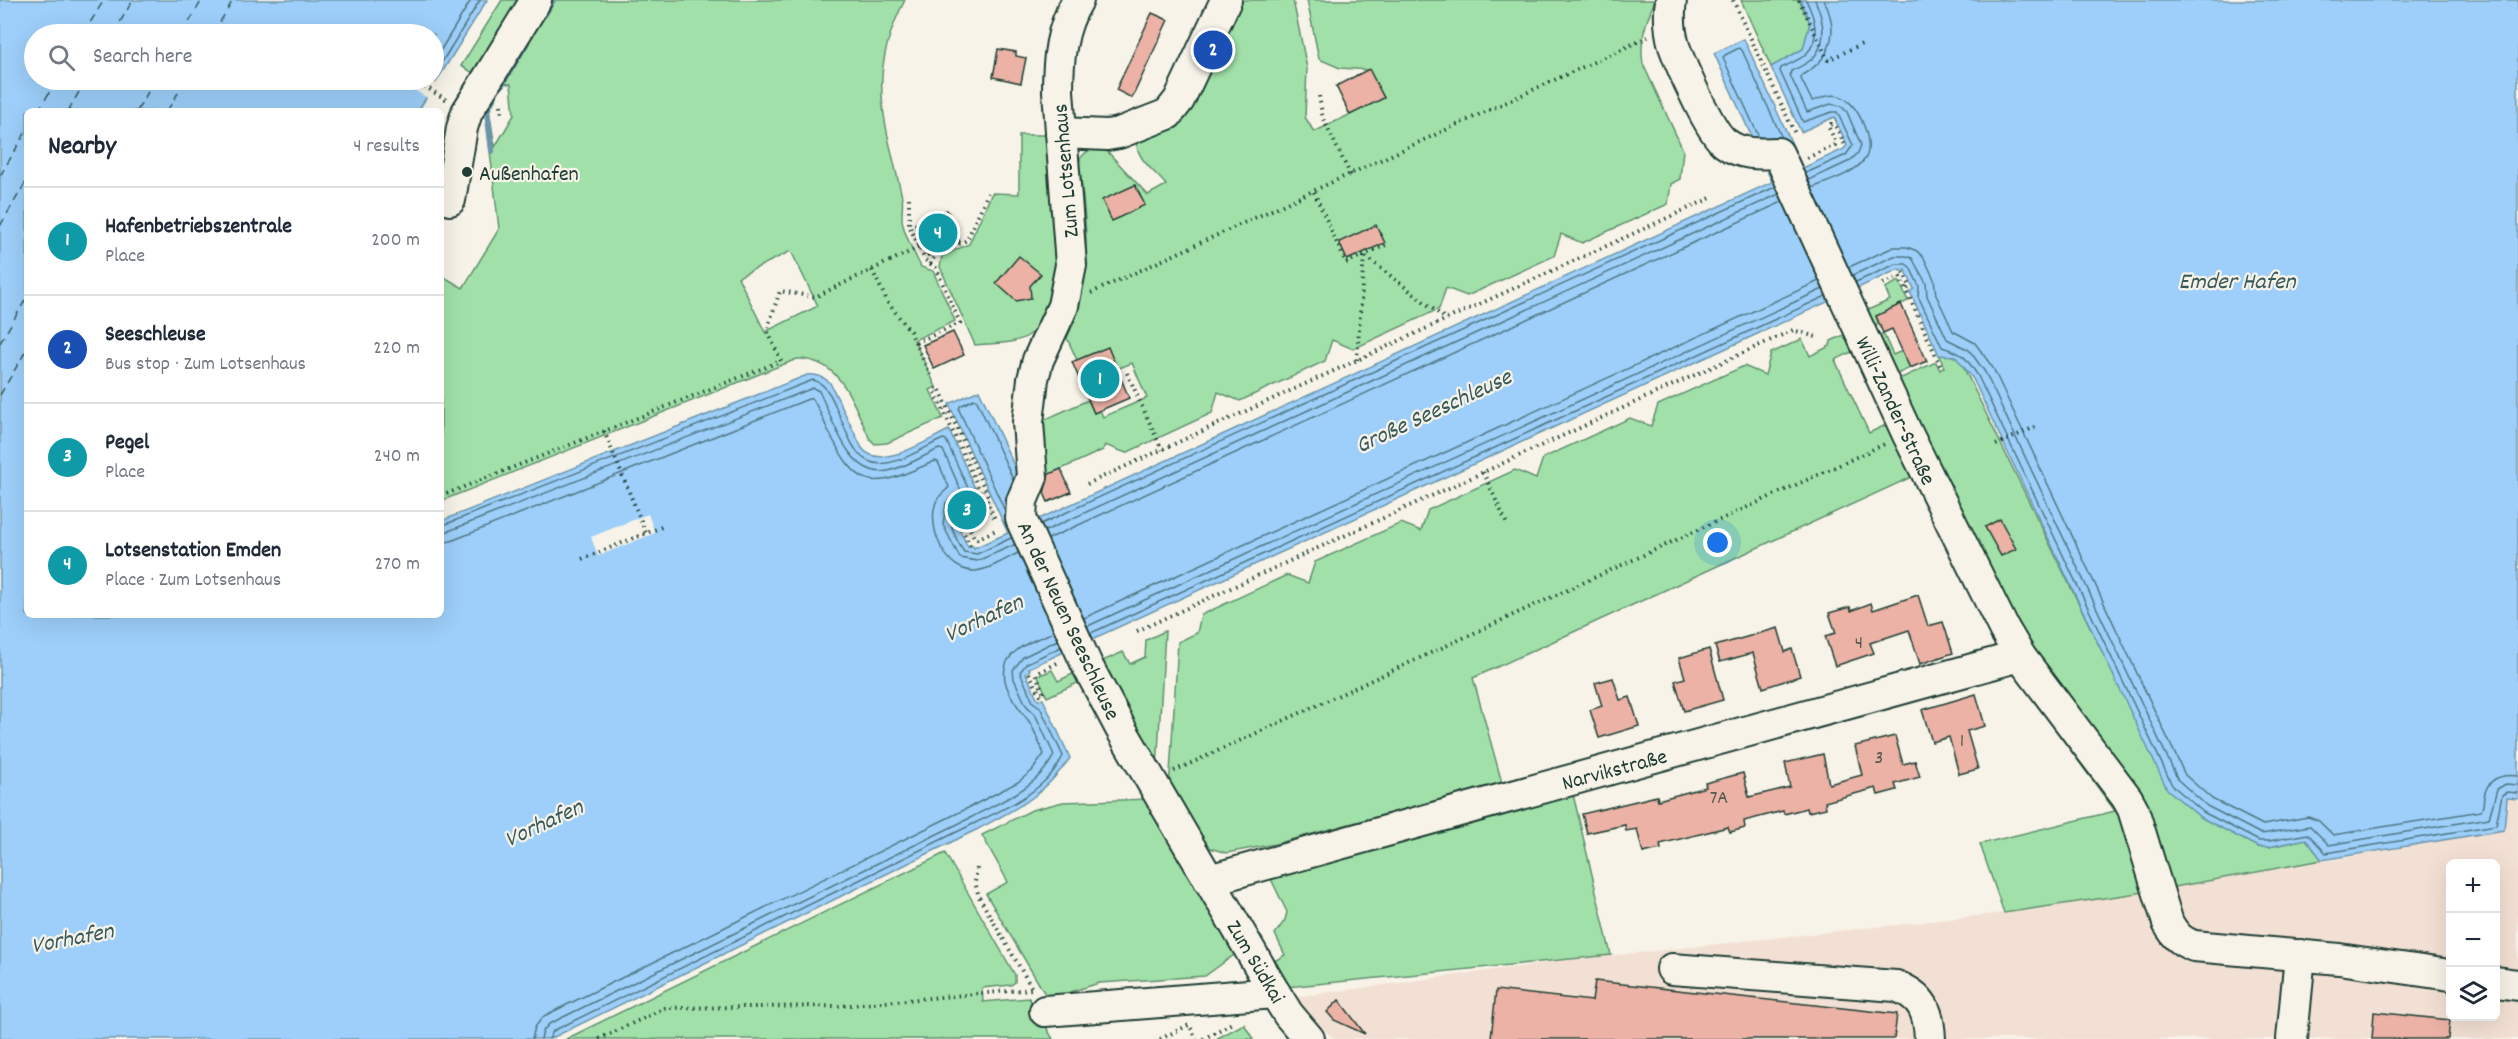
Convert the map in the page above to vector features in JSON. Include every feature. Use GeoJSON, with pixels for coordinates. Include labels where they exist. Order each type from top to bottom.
{"type":"FeatureCollection","features":[{"type":"Feature","properties":{"kind":"street"},"geometry":{"type":"LineString","coordinates":[[450,200],[467,112],[536,0]]}},
{"type":"Feature","properties":{"kind":"street","name":"Zum Lotsenhaus"},"geometry":{"type":"LineString","coordinates":[[1046,342],[1063,306],[1068,286],[1071,241],[1058,91],[1061,43],[1078,0]]}},
{"type":"Feature","properties":{"kind":"street"},"geometry":{"type":"LineString","coordinates":[[1060,133],[1113,135],[1168,114],[1179,100],[1226,0]]}},
{"type":"Feature","properties":{"kind":"street"},"geometry":{"type":"LineString","coordinates":[[1671,0],[1670,17],[1674,45],[1714,133],[1727,145],[1744,152],[1792,146]]}},
{"type":"Feature","properties":{"kind":"street","name":"Willi-Zander-Straße"},"geometry":{"type":"LineString","coordinates":[[1792,146],[1843,294],[1907,433],[2020,656],[2127,798],[2143,838],[2168,922],[2182,941],[2194,946],[2300,955],[2446,974]]}},
{"type":"Feature","properties":{"kind":"street","name":"An der Neuen Seeschleuse"},"geometry":{"type":"LineString","coordinates":[[1046,342],[1038,360],[1030,397],[1028,423],[1032,477],[1022,501],[1021,519],[1079,648],[1121,729],[1209,880]]}},
{"type":"Feature","properties":{"kind":"street","name":"Narvikstraße"},"geometry":{"type":"LineString","coordinates":[[1209,880],[2020,656]]}},
{"type":"Feature","properties":{"kind":"street","name":"Zum Südkai"},"geometry":{"type":"LineString","coordinates":[[1209,880],[1288,1014],[1309,1039]]}},
{"type":"Feature","properties":{"kind":"street"},"geometry":{"type":"LineString","coordinates":[[2292,1039],[2300,955]]}},
{"type":"Feature","properties":{"kind":"street"},"geometry":{"type":"LineString","coordinates":[[1672,969],[1896,986],[1911,992],[1922,1004],[1930,1039]]}},
{"type":"Feature","properties":{"kind":"street"},"geometry":{"type":"LineString","coordinates":[[2500,983],[2518,985]]}},
{"type":"Feature","properties":{"kind":"street"},"geometry":{"type":"LineString","coordinates":[[1039,1000],[1275,993]]}},
{"type":"Feature","properties":{"kind":"path"},"geometry":{"type":"LineString","coordinates":[[1733,0],[1792,146],[1806,159],[1835,145],[1836,142],[1829,128],[1831,124],[1836,126],[1845,145]]}},
{"type":"Feature","properties":{"kind":"path"},"geometry":{"type":"LineString","coordinates":[[1801,0],[1828,60],[1862,44]]}},
{"type":"Feature","properties":{"kind":"path"},"geometry":{"type":"LineString","coordinates":[[1063,306],[1351,176],[1653,35]]}},
{"type":"Feature","properties":{"kind":"path"},"geometry":{"type":"LineString","coordinates":[[430,90],[442,97]]}},
{"type":"Feature","properties":{"kind":"path"},"geometry":{"type":"LineString","coordinates":[[1319,96],[1323,119],[1351,176]]}},
{"type":"Feature","properties":{"kind":"path"},"geometry":{"type":"LineString","coordinates":[[1314,192],[1347,262],[1386,245]]}},
{"type":"Feature","properties":{"kind":"path"},"geometry":{"type":"LineString","coordinates":[[930,264],[935,256],[967,240],[988,194]]}},
{"type":"Feature","properties":{"kind":"path"},"geometry":{"type":"LineString","coordinates":[[1087,484],[1713,197]]}},
{"type":"Feature","properties":{"kind":"path"},"geometry":{"type":"LineString","coordinates":[[909,198],[909,225],[924,261],[936,268],[960,323],[915,343]]}},
{"type":"Feature","properties":{"kind":"path"},"geometry":{"type":"LineString","coordinates":[[444,495],[781,361],[767,330],[780,291],[815,297],[924,245]]}},
{"type":"Feature","properties":{"kind":"path"},"geometry":{"type":"LineString","coordinates":[[1364,255],[1446,320]]}},
{"type":"Feature","properties":{"kind":"path"},"geometry":{"type":"LineString","coordinates":[[1357,360],[1364,255]]}},
{"type":"Feature","properties":{"kind":"path"},"geometry":{"type":"LineString","coordinates":[[872,270],[888,303],[906,324],[930,375]]}},
{"type":"Feature","properties":{"kind":"path"},"geometry":{"type":"LineString","coordinates":[[1903,272],[1910,286],[1906,290]]}},
{"type":"Feature","properties":{"kind":"path"},"geometry":{"type":"LineString","coordinates":[[1883,284],[1899,277],[1941,367]]}},
{"type":"Feature","properties":{"kind":"path"},"geometry":{"type":"LineString","coordinates":[[1137,631],[1793,330],[1816,337]]}},
{"type":"Feature","properties":{"kind":"path"},"geometry":{"type":"LineString","coordinates":[[1127,373],[1162,450]]}},
{"type":"Feature","properties":{"kind":"path"},"geometry":{"type":"LineString","coordinates":[[939,388],[988,496],[987,502],[983,498],[942,408],[934,390],[939,388]]}},
{"type":"Feature","properties":{"kind":"path"},"geometry":{"type":"LineString","coordinates":[[1996,445],[2035,427]]}},
{"type":"Feature","properties":{"kind":"path"},"geometry":{"type":"LineString","coordinates":[[604,431],[646,533]]}},
{"type":"Feature","properties":{"kind":"path"},"geometry":{"type":"LineString","coordinates":[[1168,774],[1907,433]]}},
{"type":"Feature","properties":{"kind":"path"},"geometry":{"type":"LineString","coordinates":[[1483,472],[1507,524]]}},
{"type":"Feature","properties":{"kind":"path"},"geometry":{"type":"LineString","coordinates":[[990,508],[996,505]]}},
{"type":"Feature","properties":{"kind":"path"},"geometry":{"type":"LineString","coordinates":[[970,546],[960,520],[966,521],[975,538],[990,534]]}},
{"type":"Feature","properties":{"kind":"path"},"geometry":{"type":"LineString","coordinates":[[582,559],[664,525]]}},
{"type":"Feature","properties":{"kind":"path"},"geometry":{"type":"LineString","coordinates":[[1029,673],[1041,696],[1043,692],[1035,675],[1051,666]]}},
{"type":"Feature","properties":{"kind":"path"},"geometry":{"type":"LineString","coordinates":[[599,1039],[664,1008],[771,1008],[1039,1000],[979,897],[975,882],[977,868]]}},
{"type":"Feature","properties":{"kind":"path"},"geometry":{"type":"LineString","coordinates":[[1203,1039],[1234,1022]]}},
{"type":"Feature","properties":{"kind":"path"},"geometry":{"type":"LineString","coordinates":[[1160,1039],[1189,1025],[1197,1039]]}},
{"type":"Feature","properties":{"kind":"shaded area"},"geometry":{"type":"Polygon","coordinates":[[[2507,798],[2518,799],[2518,1039],[1335,1039],[1318,1025],[1295,997],[1553,962],[2004,913],[2158,890],[2504,830],[2507,798]]]}},
{"type":"Feature","properties":{"kind":"green space"},"geometry":{"type":"Polygon","coordinates":[[[502,0],[523,0],[477,75],[461,66],[502,0]]]}},
{"type":"Feature","properties":{"kind":"green space"},"geometry":{"type":"Polygon","coordinates":[[[550,0],[905,0],[885,52],[882,98],[902,197],[904,230],[921,267],[933,271],[955,321],[914,340],[936,387],[930,390],[943,418],[887,443],[875,444],[870,439],[851,398],[835,375],[825,366],[797,359],[444,500],[444,277],[463,288],[499,229],[485,108],[493,94],[497,96],[489,109],[495,147],[514,115],[511,84],[500,83],[550,0]],[[791,251],[738,277],[765,332],[818,306],[791,251]]]}},
{"type":"Feature","properties":{"kind":"green space"},"geometry":{"type":"Polygon","coordinates":[[[1235,0],[1293,0],[1307,68],[1305,117],[1314,132],[1384,98],[1369,70],[1340,68],[1319,59],[1307,0],[1655,0],[1643,39],[1643,64],[1683,150],[1680,179],[1671,184],[1668,204],[1582,243],[1561,234],[1554,256],[1467,296],[1446,288],[1439,309],[1353,349],[1332,340],[1325,361],[1240,401],[1218,392],[1212,413],[1126,453],[1105,445],[1103,450],[1046,476],[1044,420],[1088,400],[1094,413],[1100,410],[1103,417],[1147,398],[1132,363],[1117,369],[1077,360],[1067,338],[1076,316],[1085,273],[1086,230],[1079,162],[1089,151],[1105,149],[1148,195],[1166,185],[1138,152],[1137,138],[1235,0]]]}},
{"type":"Feature","properties":{"kind":"green space"},"geometry":{"type":"Polygon","coordinates":[[[1741,0],[1799,0],[1810,23],[1803,49],[1771,67],[1741,0]]]}},
{"type":"Feature","properties":{"kind":"green space"},"geometry":{"type":"Polygon","coordinates":[[[1019,135],[1050,135],[1057,241],[1051,298],[1042,320],[1029,335],[1010,342],[975,345],[940,267],[942,256],[969,244],[992,193],[1019,194],[1019,135]]]}},
{"type":"Feature","properties":{"kind":"green space"},"geometry":{"type":"Polygon","coordinates":[[[1899,281],[1908,301],[1876,316],[1879,324],[1873,328],[1866,311],[1890,300],[1885,288],[1899,281]]]}},
{"type":"Feature","properties":{"kind":"green space"},"geometry":{"type":"Polygon","coordinates":[[[1848,333],[1856,350],[1835,360],[1869,433],[1890,423],[1916,475],[1473,678],[1502,783],[1275,844],[1226,853],[1201,845],[1169,790],[1178,642],[1197,633],[1201,615],[1287,575],[1308,583],[1315,562],[1401,523],[1421,531],[1428,510],[1515,470],[1536,479],[1543,458],[1630,418],[1651,426],[1658,405],[1744,366],[1765,375],[1771,353],[1802,339],[1810,356],[1830,346],[1831,341],[1848,333]]]}},
{"type":"Feature","properties":{"kind":"green space"},"geometry":{"type":"Polygon","coordinates":[[[1883,333],[1893,355],[1902,351],[1910,368],[1895,375],[1877,337],[1883,333]]]}},
{"type":"Feature","properties":{"kind":"green space"},"geometry":{"type":"Polygon","coordinates":[[[1949,354],[1960,360],[2131,711],[2200,817],[2258,847],[2269,847],[2306,839],[2322,860],[2158,890],[2004,913],[1980,844],[2115,811],[2017,677],[2013,620],[1897,380],[1936,362],[1940,370],[1944,367],[1939,355],[1949,354]]]}},
{"type":"Feature","properties":{"kind":"green space"},"geometry":{"type":"Polygon","coordinates":[[[1165,631],[1157,769],[1098,663],[1123,652],[1130,664],[1145,657],[1146,640],[1165,631]]]}},
{"type":"Feature","properties":{"kind":"green space"},"geometry":{"type":"Polygon","coordinates":[[[1052,670],[1058,681],[1079,671],[1084,680],[1047,697],[1038,676],[1052,670]]]}},
{"type":"Feature","properties":{"kind":"green space"},"geometry":{"type":"Polygon","coordinates":[[[1572,790],[1611,955],[1286,987],[1271,963],[1285,955],[1275,934],[1285,920],[1287,912],[1272,881],[1271,871],[1572,790]]]}},
{"type":"Feature","properties":{"kind":"green space"},"geometry":{"type":"Polygon","coordinates":[[[1150,799],[1238,952],[1205,976],[1099,983],[1048,999],[986,894],[1008,882],[982,835],[1032,810],[1063,802],[1150,799]]]}},
{"type":"Feature","properties":{"kind":"green space"},"geometry":{"type":"Polygon","coordinates":[[[945,853],[1015,975],[1015,982],[1011,985],[982,988],[983,1002],[1029,998],[1053,1039],[566,1039],[945,853]]]}},
{"type":"Feature","properties":{"kind":"green space"},"geometry":{"type":"Polygon","coordinates":[[[1244,1024],[1253,1039],[1216,1039],[1244,1024]]]}},
{"type":"Feature","properties":{"kind":"water","name":"Emder Hafen"},"geometry":{"type":"Polygon","coordinates":[[[0,0],[487,0],[444,69],[444,24],[24,24],[24,90],[431,90],[420,108],[24,108],[24,618],[444,618],[444,520],[807,375],[819,376],[830,383],[862,448],[870,455],[880,457],[904,452],[949,430],[980,500],[956,511],[959,518],[955,520],[968,547],[973,546],[974,548],[1008,533],[949,404],[979,390],[1039,519],[1772,182],[1714,53],[1744,39],[1803,168],[1844,149],[1847,145],[1834,117],[1801,132],[1771,67],[1803,49],[1810,23],[1800,0],[2518,0],[2518,799],[2507,798],[2504,830],[2322,860],[2306,839],[2269,847],[2258,847],[2200,817],[2167,789],[1973,379],[1955,356],[1939,355],[1910,292],[1914,289],[1905,269],[1900,271],[1899,269],[1029,668],[1030,670],[1026,673],[1038,700],[1043,699],[1070,758],[1049,783],[1029,800],[978,829],[550,1039],[0,1039],[0,0]]]}},
{"type":"Feature","properties":{"kind":"pier"},"geometry":{"type":"Polygon","coordinates":[[[414,90],[435,90],[429,99],[414,90]]]}},
{"type":"Feature","properties":{"kind":"pier"},"geometry":{"type":"Polygon","coordinates":[[[648,514],[655,533],[598,556],[591,537],[648,514]]]}},
{"type":"Feature","properties":{"kind":"building"},"geometry":{"type":"Polygon","coordinates":[[[1152,13],[1168,20],[1132,98],[1116,90],[1152,13]]]}},
{"type":"Feature","properties":{"kind":"building"},"geometry":{"type":"Polygon","coordinates":[[[998,49],[1016,52],[1016,56],[1026,58],[1021,83],[993,77],[998,49]]]}},
{"type":"Feature","properties":{"kind":"building"},"geometry":{"type":"Polygon","coordinates":[[[1369,69],[1384,98],[1350,115],[1336,86],[1369,69]]]}},
{"type":"Feature","properties":{"kind":"building"},"geometry":{"type":"Polygon","coordinates":[[[1135,185],[1145,205],[1112,221],[1102,200],[1135,185]]]}},
{"type":"Feature","properties":{"kind":"building"},"geometry":{"type":"Polygon","coordinates":[[[947,210],[960,242],[928,256],[915,224],[947,210]]]}},
{"type":"Feature","properties":{"kind":"building"},"geometry":{"type":"Polygon","coordinates":[[[1376,225],[1385,243],[1347,260],[1339,242],[1376,225]]]}},
{"type":"Feature","properties":{"kind":"building"},"geometry":{"type":"Polygon","coordinates":[[[1019,256],[1041,274],[1030,286],[1031,298],[1016,301],[996,283],[1019,256]]]}},
{"type":"Feature","properties":{"kind":"building"},"geometry":{"type":"Polygon","coordinates":[[[1901,304],[1927,361],[1910,368],[1892,329],[1883,333],[1876,316],[1901,304]]]}},
{"type":"Feature","properties":{"kind":"building"},"geometry":{"type":"Polygon","coordinates":[[[953,332],[964,355],[934,369],[923,345],[953,332]]]}},
{"type":"Feature","properties":{"kind":"building"},"geometry":{"type":"Polygon","coordinates":[[[1108,347],[1129,398],[1094,413],[1072,362],[1108,347]]]}},
{"type":"Feature","properties":{"kind":"building"},"geometry":{"type":"Polygon","coordinates":[[[1061,469],[1071,492],[1048,502],[1044,493],[1049,474],[1061,469]]]}},
{"type":"Feature","properties":{"kind":"building"},"geometry":{"type":"Polygon","coordinates":[[[2000,519],[2016,549],[2001,556],[1985,527],[2000,519]]]}},
{"type":"Feature","properties":{"kind":"building"},"geometry":{"type":"Polygon","coordinates":[[[1918,595],[1928,626],[1943,622],[1953,653],[1920,664],[1909,630],[1870,643],[1874,653],[1835,666],[1825,636],[1836,633],[1829,613],[1850,607],[1851,611],[1871,603],[1873,610],[1918,595]]]}},
{"type":"Feature","properties":{"kind":"building"},"geometry":{"type":"Polygon","coordinates":[[[1778,628],[1785,652],[1792,649],[1800,676],[1763,688],[1753,653],[1720,662],[1715,646],[1778,628]]]}},
{"type":"Feature","properties":{"kind":"building"},"geometry":{"type":"Polygon","coordinates":[[[1709,649],[1723,700],[1684,711],[1675,681],[1685,678],[1679,658],[1709,649]]]}},
{"type":"Feature","properties":{"kind":"building"},"geometry":{"type":"Polygon","coordinates":[[[1613,678],[1620,700],[1630,697],[1639,726],[1599,738],[1590,710],[1602,706],[1595,683],[1613,678]]]}},
{"type":"Feature","properties":{"kind":"building"},"geometry":{"type":"Polygon","coordinates":[[[1976,694],[1985,726],[1967,731],[1978,769],[1959,774],[1949,737],[1932,742],[1922,710],[1976,694]]]}},
{"type":"Feature","properties":{"kind":"building"},"geometry":{"type":"Polygon","coordinates":[[[1895,736],[1903,764],[1915,761],[1920,777],[1895,784],[1897,790],[1878,795],[1876,788],[1825,802],[1826,808],[1808,812],[1807,808],[1784,814],[1783,811],[1744,821],[1745,828],[1730,832],[1728,827],[1660,844],[1661,849],[1643,853],[1637,829],[1626,831],[1625,825],[1587,833],[1582,814],[1657,796],[1658,800],[1706,787],[1705,783],[1743,773],[1749,797],[1790,787],[1785,763],[1823,754],[1829,784],[1862,775],[1855,746],[1895,736]]]}},
{"type":"Feature","properties":{"kind":"building"},"geometry":{"type":"Polygon","coordinates":[[[1595,981],[1897,1014],[1894,1039],[1491,1039],[1496,990],[1592,1001],[1595,981]]]}},
{"type":"Feature","properties":{"kind":"building"},"geometry":{"type":"Polygon","coordinates":[[[1339,1000],[1365,1034],[1334,1020],[1327,1012],[1339,1000]]]}},
{"type":"Feature","properties":{"kind":"building"},"geometry":{"type":"Polygon","coordinates":[[[2374,1012],[2450,1021],[2448,1039],[2372,1039],[2374,1012]]]}},
{"type":"Feature","properties":{"kind":"waterway"},"geometry":{"type":"LineString","coordinates":[[545,14],[553,0]]}},
{"type":"Feature","properties":{"kind":"waterway"},"geometry":{"type":"LineString","coordinates":[[501,86],[527,43]]}},
{"type":"Feature","properties":{"kind":"waterway"},"geometry":{"type":"LineString","coordinates":[[492,151],[487,111],[495,95]]}},
{"type":"Feature","properties":{"kind":"ferry route"},"geometry":{"type":"LineString","coordinates":[[89,24],[104,0]]}},
{"type":"Feature","properties":{"kind":"ferry route"},"geometry":{"type":"LineString","coordinates":[[119,24],[133,0]]}},
{"type":"Feature","properties":{"kind":"ferry route"},"geometry":{"type":"LineString","coordinates":[[188,24],[202,0]]}},
{"type":"Feature","properties":{"kind":"ferry route"},"geometry":{"type":"LineString","coordinates":[[219,24],[233,0]]}},
{"type":"Feature","properties":{"kind":"ferry route"},"geometry":{"type":"LineString","coordinates":[[40,108],[51,90]]}},
{"type":"Feature","properties":{"kind":"ferry route"},"geometry":{"type":"LineString","coordinates":[[70,108],[80,90]]}},
{"type":"Feature","properties":{"kind":"ferry route"},"geometry":{"type":"LineString","coordinates":[[139,108],[149,90]]}},
{"type":"Feature","properties":{"kind":"ferry route"},"geometry":{"type":"LineString","coordinates":[[169,108],[180,90]]}},
{"type":"Feature","properties":{"kind":"ferry route"},"geometry":{"type":"LineString","coordinates":[[0,176],[24,135]]}},
{"type":"Feature","properties":{"kind":"ferry route"},"geometry":{"type":"LineString","coordinates":[[0,226],[24,185]]}},
{"type":"Feature","properties":{"kind":"ferry route"},"geometry":{"type":"LineString","coordinates":[[0,343],[24,302]]}},
{"type":"Feature","properties":{"kind":"ferry route"},"geometry":{"type":"LineString","coordinates":[[0,395],[24,354]]}},
{"type":"Feature","properties":{"kind":"place","name":"Seeschleuse"},"geometry":{"type":"Point","coordinates":[1213,50]}},
{"type":"Feature","properties":{"kind":"place","name":"Außenhafen"},"geometry":{"type":"Point","coordinates":[467,172]}},
{"type":"Feature","properties":{"kind":"place","name":"Lotsenstation Emden"},"geometry":{"type":"Point","coordinates":[938,233]}},
{"type":"Feature","properties":{"kind":"place","name":"Hafenbetriebszentrale"},"geometry":{"type":"Point","coordinates":[1100,379]}},
{"type":"Feature","properties":{"kind":"place","name":"Pegel"},"geometry":{"type":"Point","coordinates":[967,510]}},
{"type":"Feature","properties":{"kind":"water label","name":"Große Seeschleuse"},"geometry":{"type":"Point","coordinates":[1433,410]}},
{"type":"Feature","properties":{"kind":"water label","name":"Vorhafen"},"geometry":{"type":"Point","coordinates":[983,617]}},
{"type":"Feature","properties":{"kind":"water label","name":"Vorhafen"},"geometry":{"type":"Point","coordinates":[543,822]}},
{"type":"Feature","properties":{"kind":"water label","name":"Vorhafen"},"geometry":{"type":"Point","coordinates":[72,937]}}]}
